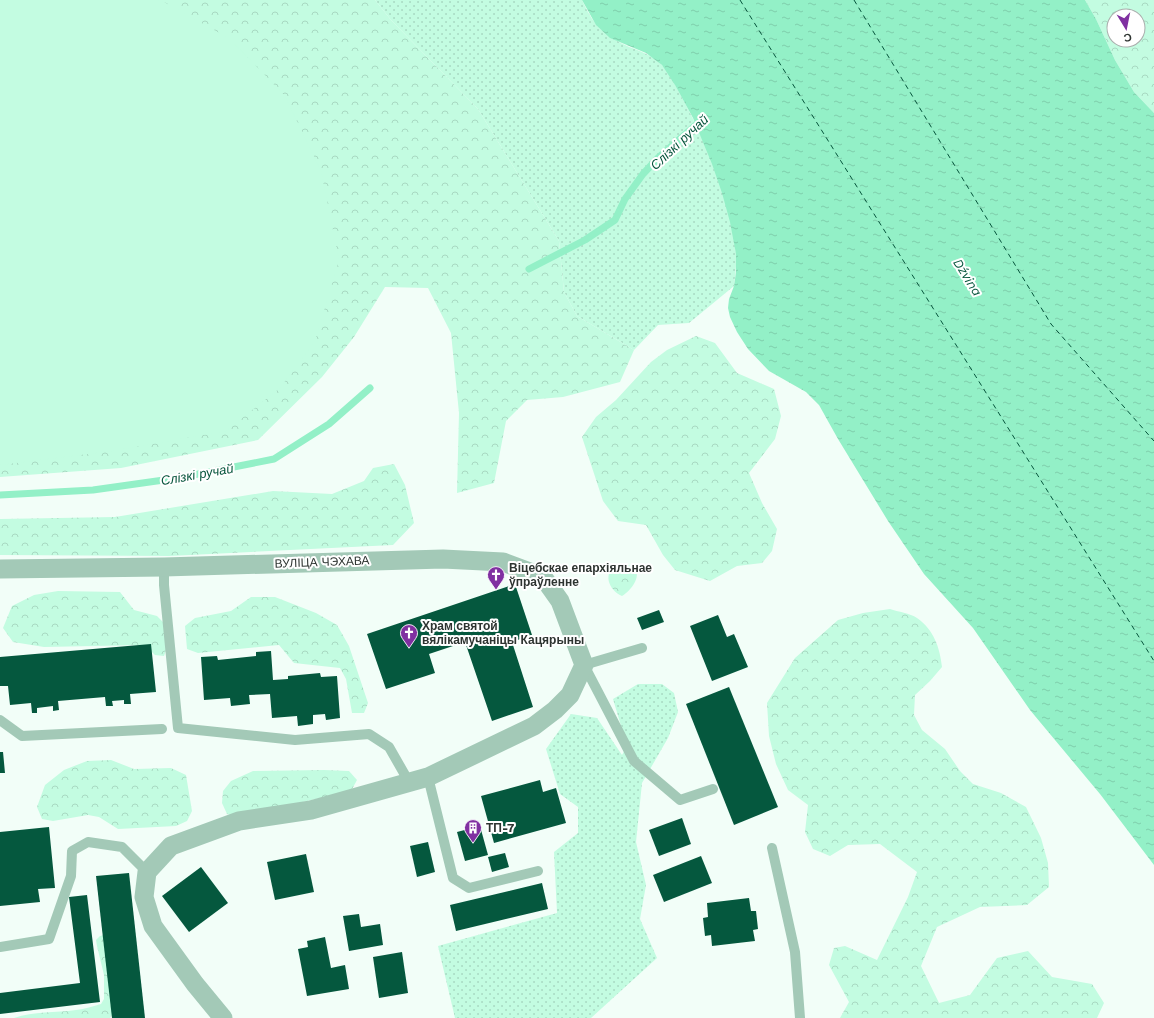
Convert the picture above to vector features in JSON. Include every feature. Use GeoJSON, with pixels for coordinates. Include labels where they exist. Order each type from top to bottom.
{"type":"FeatureCollection","features":[{"type":"Feature","properties":{"kind":"street","name":"ВУЛІЦА ЧЭХАВА"},"geometry":{"type":"LineString","coordinates":[[0,569],[164,567],[442,559],[503,562],[543,577],[560,602],[584,665]]}},
{"type":"Feature","properties":{"kind":"street"},"geometry":{"type":"LineString","coordinates":[[223,1018],[195,984],[153,926],[144,897],[147,872],[171,846],[239,821],[311,810],[428,777],[534,726],[555,710],[570,695],[584,665]]}},
{"type":"Feature","properties":{"kind":"lane"},"geometry":{"type":"LineString","coordinates":[[164,567],[164,584],[178,728],[296,740],[370,734],[390,747],[409,782]]}},
{"type":"Feature","properties":{"kind":"lane"},"geometry":{"type":"LineString","coordinates":[[642,648],[584,665],[634,761],[680,800],[713,789]]}},
{"type":"Feature","properties":{"kind":"lane"},"geometry":{"type":"LineString","coordinates":[[0,720],[22,736],[162,729]]}},
{"type":"Feature","properties":{"kind":"lane"},"geometry":{"type":"LineString","coordinates":[[428,777],[453,878],[469,888],[538,871]]}},
{"type":"Feature","properties":{"kind":"lane"},"geometry":{"type":"LineString","coordinates":[[0,947],[49,939],[71,876],[72,851],[88,842],[122,847],[147,872]]}},
{"type":"Feature","properties":{"kind":"lane"},"geometry":{"type":"LineString","coordinates":[[772,848],[795,952],[800,1018]]}},
{"type":"Feature","properties":{"kind":"green space"},"geometry":{"type":"Polygon","coordinates":[[[0,0],[157,0],[164,2],[230,39],[285,96],[321,171],[339,260],[315,341],[280,388],[226,431],[112,451],[0,465],[0,0]]]}},
{"type":"Feature","properties":{"kind":"green space"},"geometry":{"type":"Polygon","coordinates":[[[20,0],[375,0],[391,20],[478,109],[559,241],[564,292],[577,316],[634,350],[620,382],[563,397],[527,400],[506,421],[494,483],[457,493],[459,413],[451,333],[428,288],[385,287],[354,337],[322,377],[258,440],[121,468],[0,477],[0,3],[20,0]]]}},
{"type":"Feature","properties":{"kind":"green space"},"geometry":{"type":"Polygon","coordinates":[[[375,0],[582,0],[598,27],[625,45],[649,55],[658,61],[668,72],[677,88],[708,152],[729,213],[736,253],[734,286],[689,323],[658,325],[634,350],[577,316],[564,292],[559,241],[478,109],[391,20],[375,0]]]}},
{"type":"Feature","properties":{"kind":"green space"},"geometry":{"type":"Polygon","coordinates":[[[1085,0],[1154,0],[1154,113],[1134,92],[1109,48],[1146,48],[1146,8],[1106,8],[1106,41],[1085,0]]]}},
{"type":"Feature","properties":{"kind":"green space"},"geometry":{"type":"Polygon","coordinates":[[[696,336],[715,343],[737,373],[774,389],[781,416],[775,439],[749,473],[762,503],[777,529],[772,551],[762,563],[737,566],[710,581],[675,570],[663,555],[646,525],[618,521],[603,501],[582,437],[596,417],[616,400],[651,362],[667,350],[696,336]]]}},
{"type":"Feature","properties":{"kind":"green space"},"geometry":{"type":"Polygon","coordinates":[[[394,464],[405,485],[414,523],[393,545],[169,556],[0,555],[0,519],[115,517],[273,491],[332,494],[364,481],[373,468],[394,464]]]}},
{"type":"Feature","properties":{"kind":"green space"},"geometry":{"type":"Polygon","coordinates":[[[618,564],[630,565],[637,573],[635,582],[626,594],[622,596],[613,590],[609,581],[610,572],[613,567],[618,564]]]}},
{"type":"Feature","properties":{"kind":"green space"},"geometry":{"type":"Polygon","coordinates":[[[58,591],[120,592],[134,610],[157,616],[166,625],[168,645],[164,656],[155,655],[145,645],[44,647],[13,642],[3,628],[12,606],[34,595],[58,591]]]}},
{"type":"Feature","properties":{"kind":"green space"},"geometry":{"type":"Polygon","coordinates":[[[251,597],[275,597],[316,613],[337,625],[349,646],[368,703],[364,713],[352,713],[346,679],[340,668],[294,663],[279,645],[198,653],[187,649],[185,626],[195,618],[231,611],[251,597]]]}},
{"type":"Feature","properties":{"kind":"green space"},"geometry":{"type":"Polygon","coordinates":[[[890,609],[911,615],[923,623],[932,634],[940,653],[942,667],[915,695],[914,715],[922,730],[945,749],[960,771],[973,784],[1001,793],[1026,807],[1041,838],[1048,863],[1049,887],[1027,905],[980,907],[937,927],[921,966],[939,1003],[970,995],[997,958],[1028,951],[1052,977],[1092,984],[1104,1003],[1097,1018],[840,1018],[849,1002],[829,965],[834,948],[845,946],[877,960],[908,897],[917,872],[880,844],[848,845],[830,856],[813,849],[805,832],[808,805],[788,790],[776,764],[769,736],[767,703],[795,658],[838,620],[863,613],[890,609]]]}},
{"type":"Feature","properties":{"kind":"green space"},"geometry":{"type":"Polygon","coordinates":[[[638,684],[662,684],[674,693],[678,712],[668,738],[642,783],[636,842],[646,885],[640,919],[657,958],[591,1018],[455,1018],[438,946],[557,913],[554,852],[578,833],[578,807],[560,794],[546,749],[571,714],[597,718],[622,755],[627,746],[613,699],[638,684]]]}},
{"type":"Feature","properties":{"kind":"green space"},"geometry":{"type":"Polygon","coordinates":[[[111,760],[134,769],[171,768],[186,775],[192,811],[187,821],[176,826],[118,829],[99,817],[88,815],[53,821],[42,819],[37,807],[45,785],[64,770],[87,761],[111,760]]]}},
{"type":"Feature","properties":{"kind":"green space"},"geometry":{"type":"Polygon","coordinates":[[[253,771],[349,771],[357,780],[351,791],[237,817],[227,814],[222,803],[223,791],[231,781],[253,771]]]}},
{"type":"Feature","properties":{"kind":"green space"},"geometry":{"type":"Polygon","coordinates":[[[112,933],[118,1007],[110,1018],[14,1018],[37,1013],[79,1010],[101,1004],[104,999],[104,975],[96,940],[100,936],[112,933]]]}},
{"type":"Feature","properties":{"kind":"water","name":"Dźvina"},"geometry":{"type":"Polygon","coordinates":[[[582,0],[1085,0],[1106,41],[1106,48],[1109,48],[1134,92],[1154,113],[1154,865],[1100,794],[1030,710],[973,628],[924,574],[888,521],[819,405],[806,392],[769,371],[748,349],[737,332],[730,317],[728,308],[736,272],[736,254],[730,222],[712,164],[693,118],[662,65],[646,53],[610,38],[596,25],[582,0]]]}},
{"type":"Feature","properties":{"kind":"building","name":"Храм святой вялікамучаніцы Кацярыны"},"geometry":{"type":"Polygon","coordinates":[[[515,584],[532,635],[512,642],[533,707],[492,721],[465,642],[429,654],[435,673],[386,689],[367,634],[515,584]]]}},
{"type":"Feature","properties":{"kind":"building"},"geometry":{"type":"Polygon","coordinates":[[[659,610],[664,622],[642,630],[637,618],[659,610]]]}},
{"type":"Feature","properties":{"kind":"building"},"geometry":{"type":"Polygon","coordinates":[[[718,615],[727,637],[734,634],[748,667],[712,681],[690,626],[718,615]]]}},
{"type":"Feature","properties":{"kind":"building"},"geometry":{"type":"Polygon","coordinates":[[[151,644],[156,692],[130,694],[131,704],[124,704],[124,700],[112,701],[113,706],[106,706],[105,697],[58,701],[59,710],[53,711],[53,706],[37,708],[37,713],[32,713],[31,703],[10,705],[8,686],[0,686],[0,657],[151,644]]]}},
{"type":"Feature","properties":{"kind":"building"},"geometry":{"type":"Polygon","coordinates":[[[271,651],[273,680],[288,679],[288,676],[320,673],[321,677],[337,676],[340,718],[326,720],[325,714],[313,715],[313,724],[298,726],[297,716],[272,718],[270,694],[249,695],[250,704],[231,706],[230,698],[204,700],[201,657],[217,656],[218,660],[256,656],[256,652],[271,651]]]}},
{"type":"Feature","properties":{"kind":"building"},"geometry":{"type":"Polygon","coordinates":[[[729,687],[778,807],[734,825],[686,704],[729,687]]]}},
{"type":"Feature","properties":{"kind":"building"},"geometry":{"type":"Polygon","coordinates":[[[0,752],[3,752],[5,773],[0,773],[0,752]]]}},
{"type":"Feature","properties":{"kind":"building"},"geometry":{"type":"Polygon","coordinates":[[[540,780],[543,792],[556,788],[566,823],[494,843],[481,796],[540,780]]]}},
{"type":"Feature","properties":{"kind":"building"},"geometry":{"type":"Polygon","coordinates":[[[682,818],[691,844],[659,856],[649,830],[682,818]]]}},
{"type":"Feature","properties":{"kind":"building","name":"ТП-7"},"geometry":{"type":"Polygon","coordinates":[[[480,826],[488,855],[465,861],[457,832],[480,826]]]}},
{"type":"Feature","properties":{"kind":"building"},"geometry":{"type":"Polygon","coordinates":[[[49,827],[55,888],[38,889],[40,902],[0,906],[0,832],[49,827]]]}},
{"type":"Feature","properties":{"kind":"building"},"geometry":{"type":"Polygon","coordinates":[[[428,842],[435,872],[417,877],[410,846],[428,842]]]}},
{"type":"Feature","properties":{"kind":"building"},"geometry":{"type":"Polygon","coordinates":[[[505,853],[509,867],[492,872],[488,857],[505,853]]]}},
{"type":"Feature","properties":{"kind":"building"},"geometry":{"type":"Polygon","coordinates":[[[306,854],[314,892],[275,900],[267,862],[306,854]]]}},
{"type":"Feature","properties":{"kind":"building"},"geometry":{"type":"Polygon","coordinates":[[[701,856],[712,883],[664,902],[653,875],[701,856]]]}},
{"type":"Feature","properties":{"kind":"building"},"geometry":{"type":"Polygon","coordinates":[[[201,867],[228,903],[189,932],[162,896],[201,867]]]}},
{"type":"Feature","properties":{"kind":"building"},"geometry":{"type":"Polygon","coordinates":[[[129,873],[145,1018],[112,1018],[96,876],[129,873]]]}},
{"type":"Feature","properties":{"kind":"building"},"geometry":{"type":"Polygon","coordinates":[[[542,883],[548,909],[456,931],[450,905],[542,883]]]}},
{"type":"Feature","properties":{"kind":"building"},"geometry":{"type":"Polygon","coordinates":[[[87,895],[100,1002],[0,1014],[0,993],[80,983],[69,897],[87,895]]]}},
{"type":"Feature","properties":{"kind":"building"},"geometry":{"type":"Polygon","coordinates":[[[749,898],[751,911],[756,911],[758,929],[753,930],[755,941],[712,946],[711,935],[705,936],[703,918],[708,917],[707,903],[749,898]]]}},
{"type":"Feature","properties":{"kind":"building"},"geometry":{"type":"Polygon","coordinates":[[[359,914],[361,927],[380,924],[383,945],[349,951],[343,916],[359,914]]]}},
{"type":"Feature","properties":{"kind":"building"},"geometry":{"type":"Polygon","coordinates":[[[325,937],[331,968],[345,965],[349,989],[307,996],[298,949],[308,947],[307,941],[325,937]]]}},
{"type":"Feature","properties":{"kind":"building"},"geometry":{"type":"Polygon","coordinates":[[[402,952],[408,993],[379,998],[373,957],[402,952]]]}},
{"type":"Feature","properties":{"kind":"waterway","name":"Слізкі ручай"},"geometry":{"type":"LineString","coordinates":[[529,269],[585,240],[615,220],[625,199],[643,174],[658,158],[704,118]]}},
{"type":"Feature","properties":{"kind":"waterway","name":"Слізкі ручай"},"geometry":{"type":"LineString","coordinates":[[0,495],[93,490],[178,478],[274,459],[329,424],[370,388]]}},
{"type":"Feature","properties":{"kind":"ferry route"},"geometry":{"type":"LineString","coordinates":[[740,0],[1154,661]]}},
{"type":"Feature","properties":{"kind":"ferry route"},"geometry":{"type":"LineString","coordinates":[[854,0],[1051,324],[1154,441]]}},
{"type":"Feature","properties":{"kind":"place","name":"Віцебскае епархіяльнае ўпраўленне"},"geometry":{"type":"Point","coordinates":[496,590]}},
{"type":"Feature","properties":{"kind":"place","name":"Храм святой вялікамучаніцы Кацярыны"},"geometry":{"type":"Point","coordinates":[409,648]}},
{"type":"Feature","properties":{"kind":"place","name":"ТП-7"},"geometry":{"type":"Point","coordinates":[473,843]}}]}
